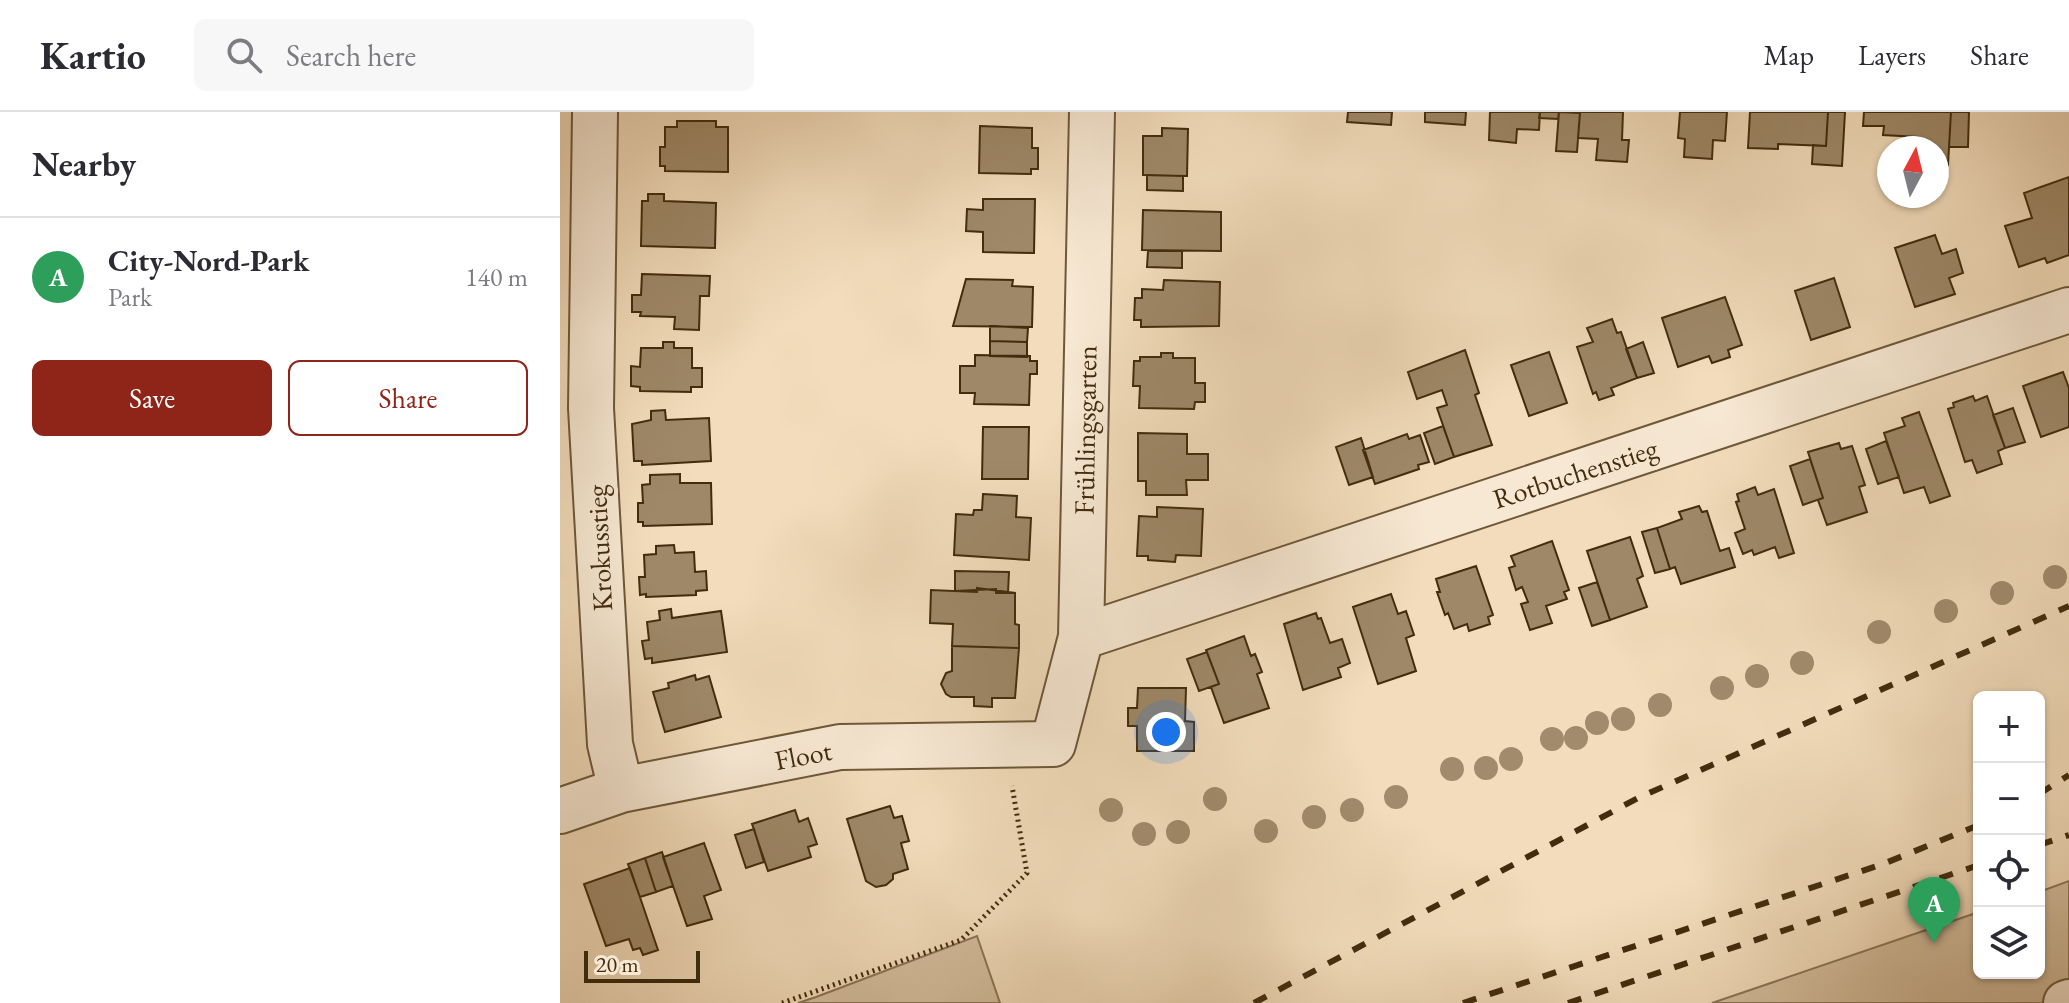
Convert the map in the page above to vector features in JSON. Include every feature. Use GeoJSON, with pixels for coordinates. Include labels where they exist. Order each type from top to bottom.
{"type":"FeatureCollection","features":[{"type":"Feature","properties":{"kind":"street","name":"Krokusstieg"},"geometry":{"type":"LineString","coordinates":[[595,112],[591,408],[610,744],[621,790]]}},
{"type":"Feature","properties":{"kind":"street","name":"Frühlingsgarten"},"geometry":{"type":"LineString","coordinates":[[1053,744],[1081,637],[1092,112]]}},
{"type":"Feature","properties":{"kind":"street","name":"Rotbuchenstieg"},"geometry":{"type":"LineString","coordinates":[[1081,637],[2069,310]]}},
{"type":"Feature","properties":{"kind":"street","name":"Floot"},"geometry":{"type":"LineString","coordinates":[[560,811],[621,790],[840,747],[1053,744]]}},
{"type":"Feature","properties":{"kind":"path"},"geometry":{"type":"LineString","coordinates":[[782,1003],[961,940],[1027,873],[1006,745]]}},
{"type":"Feature","properties":{"kind":"shaded area"},"geometry":{"type":"Polygon","coordinates":[[[2069,881],[2069,1003],[1712,1003],[1973,914],[1973,979],[2045,979],[2045,890],[2069,881]]]}},
{"type":"Feature","properties":{"kind":"shaded area"},"geometry":{"type":"Polygon","coordinates":[[[977,936],[1000,1003],[798,1003],[816,997],[977,936]]]}},
{"type":"Feature","properties":{"kind":"building"},"geometry":{"type":"Polygon","coordinates":[[[1348,112],[1392,112],[1391,125],[1347,122],[1348,112]]]}},
{"type":"Feature","properties":{"kind":"building"},"geometry":{"type":"Polygon","coordinates":[[[1425,112],[1466,112],[1465,125],[1425,122],[1425,112]]]}},
{"type":"Feature","properties":{"kind":"building"},"geometry":{"type":"Polygon","coordinates":[[[1490,112],[1540,112],[1539,130],[1517,129],[1516,143],[1489,140],[1490,112]]]}},
{"type":"Feature","properties":{"kind":"building"},"geometry":{"type":"Polygon","coordinates":[[[1540,112],[1559,112],[1558,119],[1539,118],[1540,112]]]}},
{"type":"Feature","properties":{"kind":"building"},"geometry":{"type":"Polygon","coordinates":[[[1559,112],[1580,113],[1577,152],[1556,151],[1559,112]]]}},
{"type":"Feature","properties":{"kind":"building"},"geometry":{"type":"Polygon","coordinates":[[[1580,112],[1623,112],[1622,140],[1629,140],[1627,162],[1596,160],[1598,139],[1578,138],[1580,112]]]}},
{"type":"Feature","properties":{"kind":"building"},"geometry":{"type":"Polygon","coordinates":[[[1680,112],[1727,112],[1725,141],[1713,140],[1712,159],[1684,157],[1685,139],[1678,138],[1680,112]]]}},
{"type":"Feature","properties":{"kind":"building"},"geometry":{"type":"Polygon","coordinates":[[[1750,112],[1828,112],[1826,146],[1778,144],[1778,149],[1748,148],[1750,112]]]}},
{"type":"Feature","properties":{"kind":"building"},"geometry":{"type":"Polygon","coordinates":[[[1828,112],[1845,112],[1842,166],[1812,164],[1813,145],[1826,146],[1828,112]]]}},
{"type":"Feature","properties":{"kind":"building"},"geometry":{"type":"Polygon","coordinates":[[[1864,112],[1951,112],[1949,147],[1949,136],[1883,135],[1884,126],[1863,126],[1864,112]]]}},
{"type":"Feature","properties":{"kind":"building"},"geometry":{"type":"Polygon","coordinates":[[[1951,112],[1969,112],[1968,147],[1949,147],[1951,112]]]}},
{"type":"Feature","properties":{"kind":"building"},"geometry":{"type":"Polygon","coordinates":[[[677,121],[716,121],[716,127],[728,127],[728,172],[665,171],[665,166],[660,166],[660,147],[665,147],[665,127],[677,127],[677,121]]]}},
{"type":"Feature","properties":{"kind":"building"},"geometry":{"type":"Polygon","coordinates":[[[980,126],[1032,128],[1032,148],[1038,148],[1038,169],[1031,169],[1031,174],[979,173],[980,126]]]}},
{"type":"Feature","properties":{"kind":"building"},"geometry":{"type":"Polygon","coordinates":[[[1162,128],[1188,129],[1187,176],[1143,175],[1143,136],[1162,136],[1162,128]]]}},
{"type":"Feature","properties":{"kind":"building"},"geometry":{"type":"Polygon","coordinates":[[[1147,175],[1183,176],[1183,191],[1147,190],[1147,175]]]}},
{"type":"Feature","properties":{"kind":"building"},"geometry":{"type":"Polygon","coordinates":[[[2069,177],[2069,255],[2047,263],[2045,258],[2019,267],[2005,226],[2032,218],[2024,193],[2069,177]]]}},
{"type":"Feature","properties":{"kind":"building"},"geometry":{"type":"Polygon","coordinates":[[[648,194],[664,194],[664,201],[716,203],[715,248],[641,246],[642,201],[648,201],[648,194]]]}},
{"type":"Feature","properties":{"kind":"building"},"geometry":{"type":"Polygon","coordinates":[[[983,199],[1035,199],[1034,253],[983,252],[983,232],[966,231],[967,209],[983,210],[983,199]]]}},
{"type":"Feature","properties":{"kind":"building"},"geometry":{"type":"Polygon","coordinates":[[[1143,210],[1221,212],[1221,251],[1142,250],[1143,210]]]}},
{"type":"Feature","properties":{"kind":"building"},"geometry":{"type":"Polygon","coordinates":[[[1935,235],[1942,254],[1956,249],[1963,273],[1949,278],[1955,294],[1915,307],[1895,248],[1935,235]]]}},
{"type":"Feature","properties":{"kind":"building"},"geometry":{"type":"Polygon","coordinates":[[[1148,251],[1182,251],[1182,268],[1147,267],[1148,251]]]}},
{"type":"Feature","properties":{"kind":"building"},"geometry":{"type":"Polygon","coordinates":[[[642,274],[710,276],[709,296],[700,296],[699,330],[674,329],[675,317],[640,316],[641,312],[632,312],[632,295],[641,295],[642,274]]]}},
{"type":"Feature","properties":{"kind":"building"},"geometry":{"type":"Polygon","coordinates":[[[1834,278],[1850,327],[1811,340],[1795,291],[1834,278]]]}},
{"type":"Feature","properties":{"kind":"building"},"geometry":{"type":"Polygon","coordinates":[[[966,279],[1013,280],[1012,286],[1033,287],[1032,327],[953,326],[966,279]]]}},
{"type":"Feature","properties":{"kind":"building"},"geometry":{"type":"Polygon","coordinates":[[[1164,280],[1220,282],[1219,326],[1141,327],[1141,320],[1134,320],[1135,298],[1142,298],[1142,289],[1163,290],[1164,280]]]}},
{"type":"Feature","properties":{"kind":"building"},"geometry":{"type":"Polygon","coordinates":[[[1725,297],[1742,345],[1728,350],[1730,357],[1712,363],[1709,356],[1678,367],[1662,318],[1725,297]]]}},
{"type":"Feature","properties":{"kind":"building"},"geometry":{"type":"Polygon","coordinates":[[[1612,319],[1617,333],[1621,332],[1637,378],[1611,388],[1614,395],[1599,400],[1596,392],[1593,394],[1577,347],[1593,342],[1587,328],[1612,319]]]}},
{"type":"Feature","properties":{"kind":"building"},"geometry":{"type":"Polygon","coordinates":[[[990,326],[1028,328],[1027,342],[990,341],[990,326]]]}},
{"type":"Feature","properties":{"kind":"building"},"geometry":{"type":"Polygon","coordinates":[[[990,341],[1027,342],[1027,357],[990,356],[990,341]]]}},
{"type":"Feature","properties":{"kind":"building"},"geometry":{"type":"Polygon","coordinates":[[[663,342],[674,342],[674,348],[692,348],[692,368],[702,368],[702,387],[691,387],[691,392],[640,391],[640,387],[631,386],[631,366],[640,367],[641,348],[663,348],[663,342]]]}},
{"type":"Feature","properties":{"kind":"building"},"geometry":{"type":"Polygon","coordinates":[[[1643,342],[1654,373],[1637,378],[1626,349],[1643,342]]]}},
{"type":"Feature","properties":{"kind":"building"},"geometry":{"type":"Polygon","coordinates":[[[1465,350],[1479,393],[1475,395],[1492,445],[1454,457],[1437,408],[1447,405],[1442,390],[1417,399],[1408,372],[1465,350]]]}},
{"type":"Feature","properties":{"kind":"building"},"geometry":{"type":"Polygon","coordinates":[[[1549,352],[1567,403],[1529,416],[1511,365],[1549,352]]]}},
{"type":"Feature","properties":{"kind":"building"},"geometry":{"type":"Polygon","coordinates":[[[1161,353],[1173,353],[1173,358],[1195,358],[1195,383],[1205,383],[1205,402],[1195,402],[1194,409],[1139,408],[1140,386],[1133,386],[1134,361],[1140,361],[1140,357],[1161,357],[1161,353]]]}},
{"type":"Feature","properties":{"kind":"building"},"geometry":{"type":"Polygon","coordinates":[[[975,355],[1030,356],[1030,361],[1037,361],[1037,374],[1030,374],[1029,405],[974,404],[975,393],[960,393],[960,366],[975,366],[975,355]]]}},
{"type":"Feature","properties":{"kind":"building"},"geometry":{"type":"Polygon","coordinates":[[[2063,372],[2069,388],[2069,427],[2041,437],[2023,386],[2063,372]]]}},
{"type":"Feature","properties":{"kind":"building"},"geometry":{"type":"Polygon","coordinates":[[[1973,396],[1975,401],[1987,396],[2005,448],[1998,451],[2002,464],[1977,473],[1972,460],[1965,462],[1948,409],[1954,407],[1953,403],[1973,396]]]}},
{"type":"Feature","properties":{"kind":"building"},"geometry":{"type":"Polygon","coordinates":[[[2013,408],[2025,442],[2005,448],[1993,415],[2013,408]]]}},
{"type":"Feature","properties":{"kind":"building"},"geometry":{"type":"Polygon","coordinates":[[[665,410],[666,420],[709,418],[711,461],[642,465],[642,461],[634,461],[632,424],[651,420],[651,411],[665,410]]]}},
{"type":"Feature","properties":{"kind":"building"},"geometry":{"type":"Polygon","coordinates":[[[1919,412],[1950,496],[1930,503],[1924,487],[1904,493],[1884,433],[1905,426],[1902,418],[1919,412]]]}},
{"type":"Feature","properties":{"kind":"building"},"geometry":{"type":"Polygon","coordinates":[[[1443,426],[1454,457],[1435,464],[1424,433],[1443,426]]]}},
{"type":"Feature","properties":{"kind":"building"},"geometry":{"type":"Polygon","coordinates":[[[983,427],[1029,427],[1028,479],[982,479],[983,427]]]}},
{"type":"Feature","properties":{"kind":"building"},"geometry":{"type":"Polygon","coordinates":[[[1138,433],[1187,434],[1187,454],[1208,454],[1208,480],[1186,480],[1187,495],[1146,495],[1146,481],[1138,481],[1138,433]]]}},
{"type":"Feature","properties":{"kind":"building"},"geometry":{"type":"Polygon","coordinates":[[[1407,434],[1409,439],[1420,435],[1429,462],[1418,465],[1419,469],[1375,484],[1363,450],[1407,434]]]}},
{"type":"Feature","properties":{"kind":"building"},"geometry":{"type":"Polygon","coordinates":[[[1361,438],[1373,477],[1349,485],[1336,447],[1361,438]]]}},
{"type":"Feature","properties":{"kind":"building"},"geometry":{"type":"Polygon","coordinates":[[[1886,441],[1899,477],[1878,484],[1866,449],[1886,441]]]}},
{"type":"Feature","properties":{"kind":"building"},"geometry":{"type":"Polygon","coordinates":[[[1839,443],[1841,449],[1852,446],[1865,485],[1859,487],[1867,512],[1827,525],[1818,500],[1823,498],[1808,452],[1839,443]]]}},
{"type":"Feature","properties":{"kind":"building"},"geometry":{"type":"Polygon","coordinates":[[[1810,459],[1823,498],[1803,505],[1790,466],[1810,459]]]}},
{"type":"Feature","properties":{"kind":"building"},"geometry":{"type":"Polygon","coordinates":[[[680,474],[680,483],[711,483],[712,524],[643,526],[643,522],[638,522],[638,503],[643,503],[642,485],[650,484],[650,475],[680,474]]]}},
{"type":"Feature","properties":{"kind":"building"},"geometry":{"type":"Polygon","coordinates":[[[1755,487],[1758,495],[1774,489],[1794,553],[1779,558],[1775,547],[1754,555],[1752,550],[1743,554],[1735,533],[1745,529],[1736,502],[1739,501],[1737,494],[1755,487]]]}},
{"type":"Feature","properties":{"kind":"building"},"geometry":{"type":"Polygon","coordinates":[[[983,494],[1017,496],[1016,517],[1031,518],[1029,560],[954,555],[956,514],[973,515],[974,510],[982,510],[983,494]]]}},
{"type":"Feature","properties":{"kind":"building"},"geometry":{"type":"Polygon","coordinates":[[[1699,506],[1702,512],[1707,511],[1720,551],[1729,548],[1735,567],[1681,584],[1675,567],[1670,569],[1657,528],[1682,519],[1679,512],[1699,506]]]}},
{"type":"Feature","properties":{"kind":"building"},"geometry":{"type":"Polygon","coordinates":[[[1157,507],[1203,509],[1201,556],[1176,555],[1175,562],[1137,556],[1139,516],[1157,517],[1157,507]]]}},
{"type":"Feature","properties":{"kind":"building"},"geometry":{"type":"Polygon","coordinates":[[[1657,528],[1670,569],[1655,573],[1642,532],[1657,528]]]}},
{"type":"Feature","properties":{"kind":"building"},"geometry":{"type":"Polygon","coordinates":[[[1630,537],[1643,576],[1637,579],[1647,607],[1610,620],[1587,551],[1630,537]]]}},
{"type":"Feature","properties":{"kind":"building"},"geometry":{"type":"Polygon","coordinates":[[[1552,541],[1569,590],[1564,592],[1567,599],[1546,606],[1552,623],[1530,630],[1521,604],[1528,602],[1522,587],[1516,590],[1509,568],[1515,566],[1511,556],[1552,541]]]}},
{"type":"Feature","properties":{"kind":"building"},"geometry":{"type":"Polygon","coordinates":[[[674,545],[675,553],[694,552],[695,572],[706,571],[707,590],[696,591],[696,595],[640,595],[639,577],[645,577],[644,555],[656,554],[656,546],[674,545]]]}},
{"type":"Feature","properties":{"kind":"building"},"geometry":{"type":"Polygon","coordinates":[[[1476,566],[1493,615],[1488,617],[1490,624],[1469,631],[1467,624],[1454,629],[1448,613],[1445,615],[1436,579],[1476,566]]]}},
{"type":"Feature","properties":{"kind":"building"},"geometry":{"type":"Polygon","coordinates":[[[955,571],[1009,572],[1008,593],[996,593],[996,589],[955,591],[955,571]]]}},
{"type":"Feature","properties":{"kind":"building"},"geometry":{"type":"Polygon","coordinates":[[[1597,582],[1610,620],[1592,626],[1579,588],[1597,582]]]}},
{"type":"Feature","properties":{"kind":"building"},"geometry":{"type":"Polygon","coordinates":[[[977,588],[1015,593],[1019,648],[952,646],[953,624],[930,623],[931,590],[977,592],[977,588]]]}},
{"type":"Feature","properties":{"kind":"building"},"geometry":{"type":"Polygon","coordinates":[[[1391,594],[1398,614],[1406,611],[1414,635],[1406,638],[1416,671],[1378,684],[1353,607],[1391,594]]]}},
{"type":"Feature","properties":{"kind":"building"},"geometry":{"type":"Polygon","coordinates":[[[671,609],[672,618],[721,611],[727,652],[652,663],[652,658],[645,659],[642,641],[649,640],[647,622],[660,620],[659,611],[671,609]]]}},
{"type":"Feature","properties":{"kind":"building"},"geometry":{"type":"Polygon","coordinates":[[[1316,613],[1318,619],[1321,618],[1330,643],[1342,639],[1350,663],[1338,668],[1341,677],[1303,690],[1284,624],[1316,613]]]}},
{"type":"Feature","properties":{"kind":"building"},"geometry":{"type":"Polygon","coordinates":[[[1244,636],[1251,656],[1255,654],[1262,672],[1257,674],[1269,708],[1224,723],[1211,687],[1219,684],[1206,650],[1244,636]]]}},
{"type":"Feature","properties":{"kind":"building"},"geometry":{"type":"Polygon","coordinates":[[[952,646],[1019,648],[1015,698],[992,698],[992,707],[974,706],[974,697],[951,697],[946,694],[941,684],[946,673],[952,671],[952,646]]]}},
{"type":"Feature","properties":{"kind":"building"},"geometry":{"type":"Polygon","coordinates":[[[1207,652],[1219,684],[1199,691],[1187,659],[1207,652]]]}},
{"type":"Feature","properties":{"kind":"building"},"geometry":{"type":"Polygon","coordinates":[[[695,675],[696,680],[709,676],[721,717],[665,732],[653,692],[669,688],[668,683],[695,675]]]}},
{"type":"Feature","properties":{"kind":"building"},"geometry":{"type":"Polygon","coordinates":[[[1138,688],[1186,688],[1185,721],[1194,722],[1194,751],[1137,751],[1137,726],[1128,726],[1128,708],[1137,708],[1138,688]]]}},
{"type":"Feature","properties":{"kind":"building"},"geometry":{"type":"Polygon","coordinates":[[[890,806],[894,818],[902,816],[909,841],[901,843],[908,869],[893,874],[893,879],[886,885],[876,887],[866,881],[847,819],[890,806]]]}},
{"type":"Feature","properties":{"kind":"building"},"geometry":{"type":"Polygon","coordinates":[[[795,810],[799,822],[808,818],[817,844],[808,847],[811,857],[768,871],[752,824],[795,810]]]}},
{"type":"Feature","properties":{"kind":"building"},"geometry":{"type":"Polygon","coordinates":[[[754,829],[764,862],[746,868],[735,835],[754,829]]]}},
{"type":"Feature","properties":{"kind":"building"},"geometry":{"type":"Polygon","coordinates":[[[704,843],[721,890],[704,896],[712,919],[687,926],[663,857],[704,843]]]}},
{"type":"Feature","properties":{"kind":"building"},"geometry":{"type":"Polygon","coordinates":[[[662,852],[673,886],[656,892],[645,858],[662,852]]]}},
{"type":"Feature","properties":{"kind":"building"},"geometry":{"type":"Polygon","coordinates":[[[645,858],[656,892],[640,897],[628,864],[645,858]]]}},
{"type":"Feature","properties":{"kind":"building"},"geometry":{"type":"Polygon","coordinates":[[[630,868],[658,950],[643,955],[640,948],[633,950],[629,939],[606,946],[584,884],[630,868]]]}},
{"type":"Feature","properties":{"kind":"railway"},"geometry":{"type":"LineString","coordinates":[[1254,1003],[1638,798],[2069,606]]}},
{"type":"Feature","properties":{"kind":"railway"},"geometry":{"type":"LineString","coordinates":[[2045,790],[2069,775]]}},
{"type":"Feature","properties":{"kind":"railway"},"geometry":{"type":"LineString","coordinates":[[1463,1003],[1883,864],[1973,827]]}},
{"type":"Feature","properties":{"kind":"railway"},"geometry":{"type":"LineString","coordinates":[[2045,843],[2069,835]]}},
{"type":"Feature","properties":{"kind":"railway"},"geometry":{"type":"LineString","coordinates":[[1568,1003],[1973,867]]}},
{"type":"Feature","properties":{"kind":"place","name":"City-Nord-Park"},"geometry":{"type":"Point","coordinates":[1934,943]}}]}
